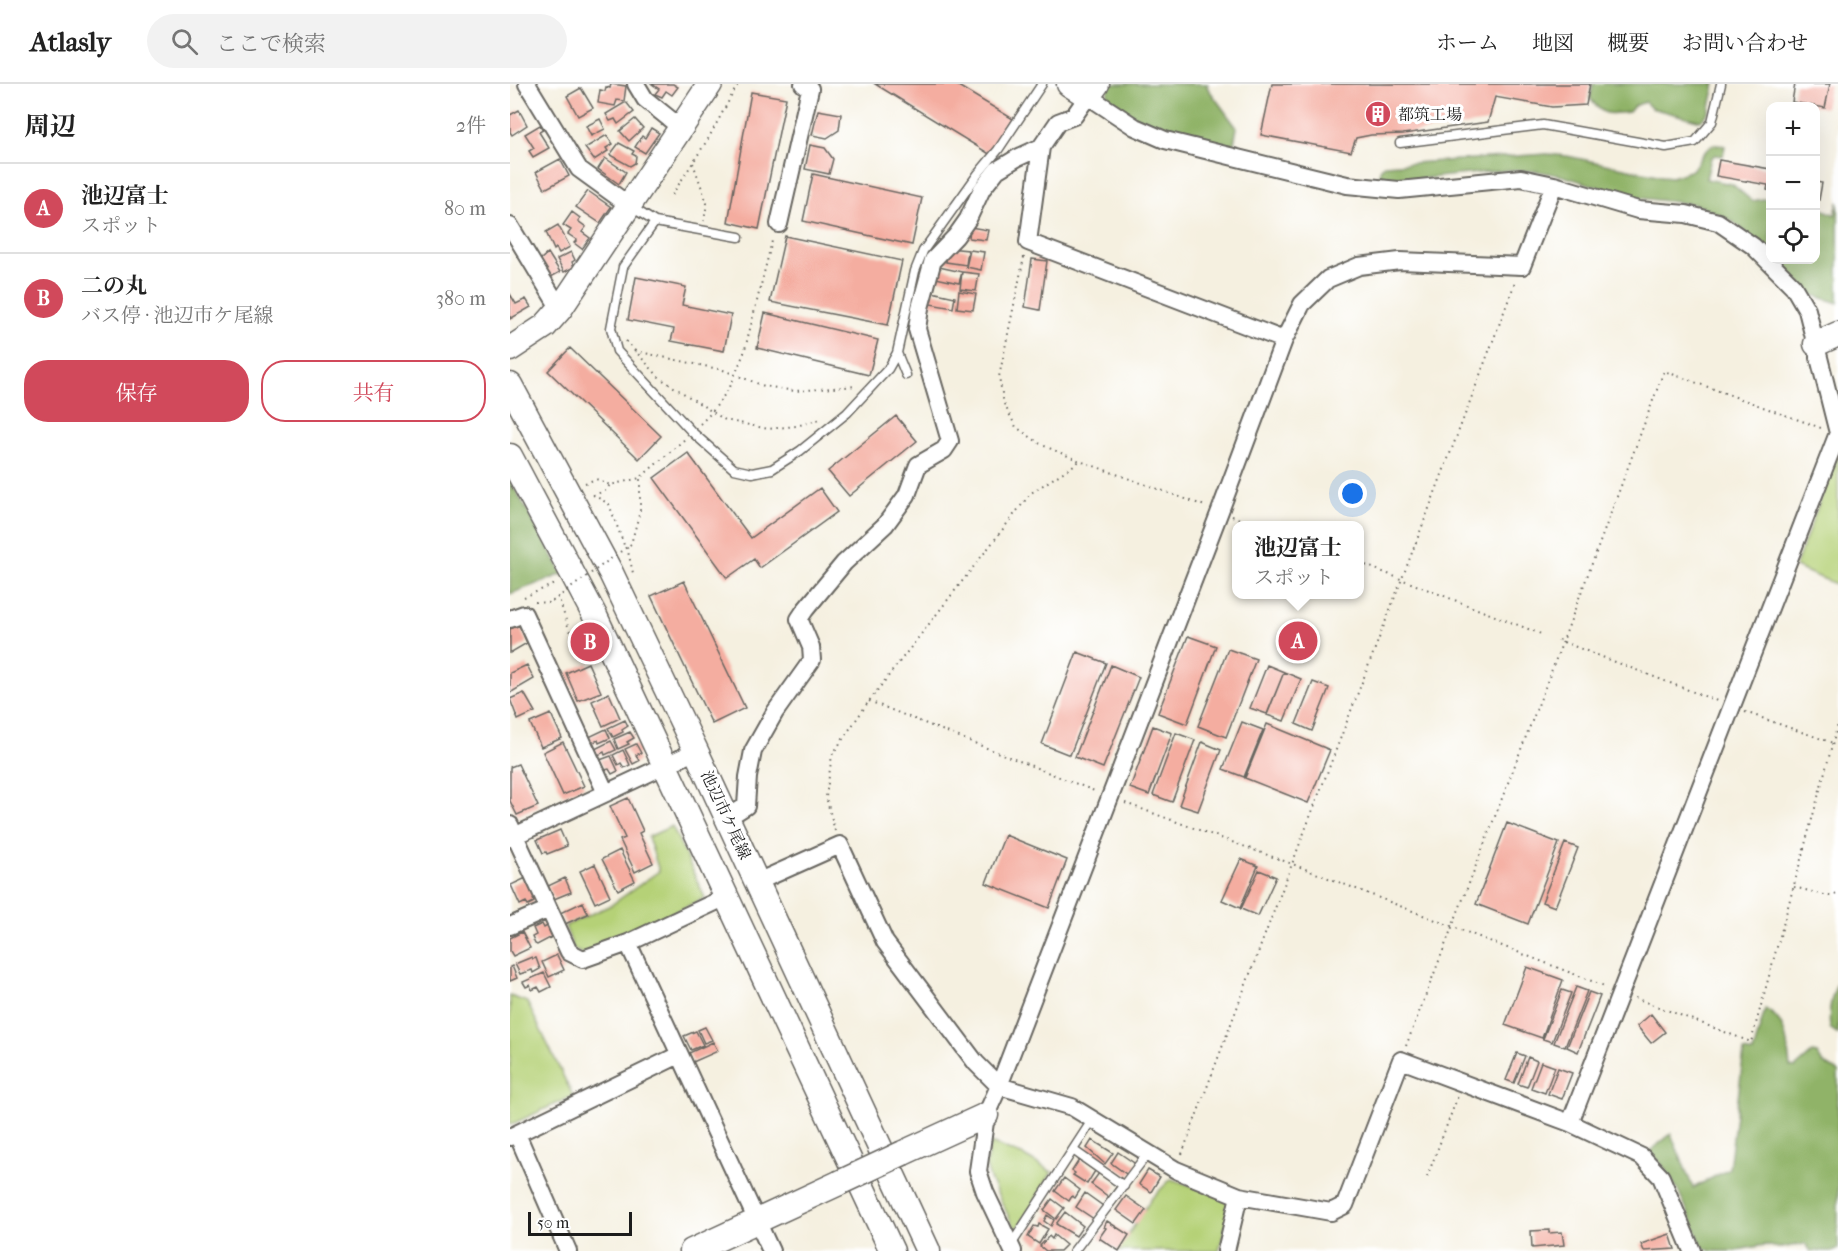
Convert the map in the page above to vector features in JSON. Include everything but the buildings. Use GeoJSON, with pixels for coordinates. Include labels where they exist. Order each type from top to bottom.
{"type":"FeatureCollection","features":[{"type":"Feature","properties":{"kind":"street"},"geometry":{"type":"LineString","coordinates":[[527,84],[579,169],[630,206]]}},
{"type":"Feature","properties":{"kind":"street"},"geometry":{"type":"LineString","coordinates":[[636,84],[645,99],[681,128]]}},
{"type":"Feature","properties":{"kind":"street"},"geometry":{"type":"LineString","coordinates":[[510,350],[545,326],[560,309],[710,84]]}},
{"type":"Feature","properties":{"kind":"street"},"geometry":{"type":"LineString","coordinates":[[779,224],[810,89],[803,84]]}},
{"type":"Feature","properties":{"kind":"street"},"geometry":{"type":"LineString","coordinates":[[1284,340],[1028,242],[1041,147],[1058,122],[1074,116],[1085,88],[1135,127],[1165,140],[1347,185],[1399,190],[1521,178],[1554,184],[1638,210],[1686,214],[1718,222],[1753,246],[1793,286],[1807,310],[1838,433],[1570,1123]]}},
{"type":"Feature","properties":{"kind":"street"},"geometry":{"type":"LineString","coordinates":[[727,818],[746,806],[753,751],[775,712],[812,660],[812,647],[799,619],[844,563],[885,525],[907,495],[918,465],[944,450],[950,441],[918,329],[920,308],[933,260],[962,227],[982,189],[997,170],[1041,147]]}},
{"type":"Feature","properties":{"kind":"street"},"geometry":{"type":"LineString","coordinates":[[1012,1248],[985,1192],[978,1171],[986,1115],[1220,512],[1284,340],[1302,304],[1328,279],[1359,266],[1400,261],[1522,266],[1554,184]]}},
{"type":"Feature","properties":{"kind":"street"},"geometry":{"type":"LineString","coordinates":[[510,226],[560,309]]}},
{"type":"Feature","properties":{"kind":"street"},"geometry":{"type":"LineString","coordinates":[[1816,344],[1838,334]]}},
{"type":"Feature","properties":{"kind":"street","name":"池辺市ケ尾線"},"geometry":{"type":"LineString","coordinates":[[510,385],[604,558],[928,1251]]}},
{"type":"Feature","properties":{"kind":"street"},"geometry":{"type":"LineString","coordinates":[[510,456],[595,616],[892,1251]]}},
{"type":"Feature","properties":{"kind":"street"},"geometry":{"type":"LineString","coordinates":[[510,619],[524,614],[606,792]]}},
{"type":"Feature","properties":{"kind":"street"},"geometry":{"type":"LineString","coordinates":[[696,751],[512,833],[569,952],[583,959],[628,943],[726,897]]}},
{"type":"Feature","properties":{"kind":"street"},"geometry":{"type":"LineString","coordinates":[[757,882],[840,845],[885,942],[976,1063],[999,1086],[1072,1107],[1176,1170],[1239,1196],[1331,1212],[1345,1204],[1401,1060],[1570,1123],[1642,1157],[1661,1178],[1692,1251]]}},
{"type":"Feature","properties":{"kind":"street"},"geometry":{"type":"LineString","coordinates":[[510,926],[549,909]]}},
{"type":"Feature","properties":{"kind":"street"},"geometry":{"type":"LineString","coordinates":[[628,943],[771,1251]]}},
{"type":"Feature","properties":{"kind":"street"},"geometry":{"type":"LineString","coordinates":[[568,1251],[514,1135],[679,1055]]}},
{"type":"Feature","properties":{"kind":"street"},"geometry":{"type":"LineString","coordinates":[[692,1251],[986,1115]]}},
{"type":"Feature","properties":{"kind":"street"},"geometry":{"type":"LineString","coordinates":[[1226,1251],[1239,1196]]}},
{"type":"Feature","properties":{"kind":"lane"},"geometry":{"type":"LineString","coordinates":[[655,222],[623,267],[610,328],[616,351],[692,432],[734,469],[752,473],[772,469],[800,451],[847,413],[888,369],[897,353],[915,271],[923,251],[998,150],[1042,84]]}},
{"type":"Feature","properties":{"kind":"lane"},"geometry":{"type":"LineString","coordinates":[[1400,143],[1543,125],[1666,147],[1695,142],[1712,122],[1721,84]]}},
{"type":"Feature","properties":{"kind":"lane"},"geometry":{"type":"LineString","coordinates":[[630,206],[655,222],[739,237]]}},
{"type":"Feature","properties":{"kind":"lane"},"geometry":{"type":"LineString","coordinates":[[897,353],[906,375]]}},
{"type":"Feature","properties":{"kind":"lane"},"geometry":{"type":"LineString","coordinates":[[1012,1248],[1094,1119]]}},
{"type":"Feature","properties":{"kind":"lane"},"geometry":{"type":"LineString","coordinates":[[1073,1150],[1124,1186]]}},
{"type":"Feature","properties":{"kind":"lane"},"geometry":{"type":"LineString","coordinates":[[1074,1251],[1149,1153]]}},
{"type":"Feature","properties":{"kind":"path"},"geometry":{"type":"LineString","coordinates":[[672,195],[738,84]]}},
{"type":"Feature","properties":{"kind":"path"},"geometry":{"type":"LineString","coordinates":[[693,162],[707,203],[703,230]]}},
{"type":"Feature","properties":{"kind":"path"},"geometry":{"type":"LineString","coordinates":[[635,579],[627,547],[624,545],[609,504],[593,495],[610,485],[640,478],[712,412],[730,387],[744,353],[774,231],[779,224]]}},
{"type":"Feature","properties":{"kind":"path"},"geometry":{"type":"LineString","coordinates":[[1028,242],[999,377],[1004,404],[1016,427],[1042,445],[1080,461],[1246,521]]}},
{"type":"Feature","properties":{"kind":"path"},"geometry":{"type":"LineString","coordinates":[[1176,1170],[1290,864],[1403,579],[1522,266]]}},
{"type":"Feature","properties":{"kind":"path"},"geometry":{"type":"LineString","coordinates":[[610,328],[619,332],[660,378],[725,420],[768,429],[796,426],[847,413]]}},
{"type":"Feature","properties":{"kind":"path"},"geometry":{"type":"LineString","coordinates":[[634,351],[723,370],[764,386],[795,391],[853,385],[870,388]]}},
{"type":"Feature","properties":{"kind":"path"},"geometry":{"type":"LineString","coordinates":[[1401,1060],[1563,641],[1664,371],[1824,430],[1838,433]]}},
{"type":"Feature","properties":{"kind":"path"},"geometry":{"type":"LineString","coordinates":[[840,845],[826,797],[832,755],[868,701],[1031,493],[1080,461]]}},
{"type":"Feature","properties":{"kind":"path"},"geometry":{"type":"LineString","coordinates":[[532,602],[550,603],[631,544],[640,511],[640,478]]}},
{"type":"Feature","properties":{"kind":"path"},"geometry":{"type":"LineString","coordinates":[[585,483],[596,479],[610,485]]}},
{"type":"Feature","properties":{"kind":"path"},"geometry":{"type":"LineString","coordinates":[[1364,565],[1541,634]]}},
{"type":"Feature","properties":{"kind":"path"},"geometry":{"type":"LineString","coordinates":[[524,597],[562,580]]}},
{"type":"Feature","properties":{"kind":"path"},"geometry":{"type":"LineString","coordinates":[[557,597],[573,640],[585,655],[593,659]]}},
{"type":"Feature","properties":{"kind":"path"},"geometry":{"type":"LineString","coordinates":[[1558,640],[1833,743]]}},
{"type":"Feature","properties":{"kind":"path"},"geometry":{"type":"LineString","coordinates":[[868,701],[1110,797],[1453,926],[1751,1042],[1838,724]]}},
{"type":"Feature","properties":{"kind":"path"},"geometry":{"type":"LineString","coordinates":[[1793,887],[1828,896],[1838,894]]}},
{"type":"Feature","properties":{"kind":"path"},"geometry":{"type":"LineString","coordinates":[[1427,1177],[1463,1083]]}},
{"type":"Feature","properties":{"kind":"green space"},"geometry":{"type":"Polygon","coordinates":[[[1111,84],[1208,84],[1207,87],[1237,128],[1233,148],[1167,130],[1137,118],[1107,97],[1111,84]]]}},
{"type":"Feature","properties":{"kind":"green space"},"geometry":{"type":"Polygon","coordinates":[[[1593,84],[1715,84],[1709,112],[1701,121],[1651,108],[1645,102],[1634,106],[1629,112],[1606,113],[1598,108],[1590,98],[1593,84]]]}},
{"type":"Feature","properties":{"kind":"green space"},"geometry":{"type":"Polygon","coordinates":[[[1716,144],[1725,146],[1723,156],[1715,155],[1711,158],[1706,179],[1732,184],[1752,201],[1766,199],[1766,250],[1735,223],[1694,204],[1631,197],[1563,176],[1537,171],[1510,170],[1396,181],[1380,180],[1380,170],[1384,165],[1547,154],[1672,177],[1692,170],[1716,144]]]}},
{"type":"Feature","properties":{"kind":"green space"},"geometry":{"type":"Polygon","coordinates":[[[1838,202],[1838,303],[1813,295],[1781,264],[1820,264],[1820,208],[1835,215],[1838,202]]]}},
{"type":"Feature","properties":{"kind":"green space"},"geometry":{"type":"Polygon","coordinates":[[[1838,453],[1838,585],[1795,567],[1838,453]]]}},
{"type":"Feature","properties":{"kind":"green space"},"geometry":{"type":"Polygon","coordinates":[[[510,480],[563,574],[510,594],[510,480]]]}},
{"type":"Feature","properties":{"kind":"green space"},"geometry":{"type":"Polygon","coordinates":[[[672,826],[705,898],[584,954],[574,950],[565,926],[611,905],[659,871],[648,837],[672,826]]]}},
{"type":"Feature","properties":{"kind":"green space"},"geometry":{"type":"Polygon","coordinates":[[[1838,981],[1838,1034],[1830,1028],[1829,1015],[1838,981]]]}},
{"type":"Feature","properties":{"kind":"green space"},"geometry":{"type":"Polygon","coordinates":[[[510,996],[527,1002],[573,1096],[510,1125],[510,996]]]}},
{"type":"Feature","properties":{"kind":"green space"},"geometry":{"type":"Polygon","coordinates":[[[1765,1009],[1773,1014],[1782,1026],[1787,1042],[1790,1067],[1795,1068],[1812,1053],[1817,1054],[1822,1062],[1838,1072],[1838,1249],[1810,1251],[1805,1244],[1779,1248],[1765,1245],[1732,1251],[1712,1251],[1703,1248],[1675,1185],[1650,1151],[1671,1134],[1693,1188],[1729,1169],[1744,1051],[1753,1053],[1765,1009]]]}},
{"type":"Feature","properties":{"kind":"green space"},"geometry":{"type":"Polygon","coordinates":[[[990,1143],[1024,1156],[1052,1172],[1019,1227],[1014,1227],[990,1179],[986,1166],[990,1143]]]}},
{"type":"Feature","properties":{"kind":"green space"},"geometry":{"type":"Polygon","coordinates":[[[1171,1179],[1228,1198],[1231,1204],[1219,1251],[1118,1251],[1151,1199],[1171,1179]]]}},
{"type":"Feature","properties":{"kind":"place","name":"都筑工場"},"geometry":{"type":"Point","coordinates":[1378,114]}},
{"type":"Feature","properties":{"kind":"place","name":"池辺富士"},"geometry":{"type":"Point","coordinates":[1298,641]}},
{"type":"Feature","properties":{"kind":"place","name":"二の丸"},"geometry":{"type":"Point","coordinates":[590,642]}}]}
